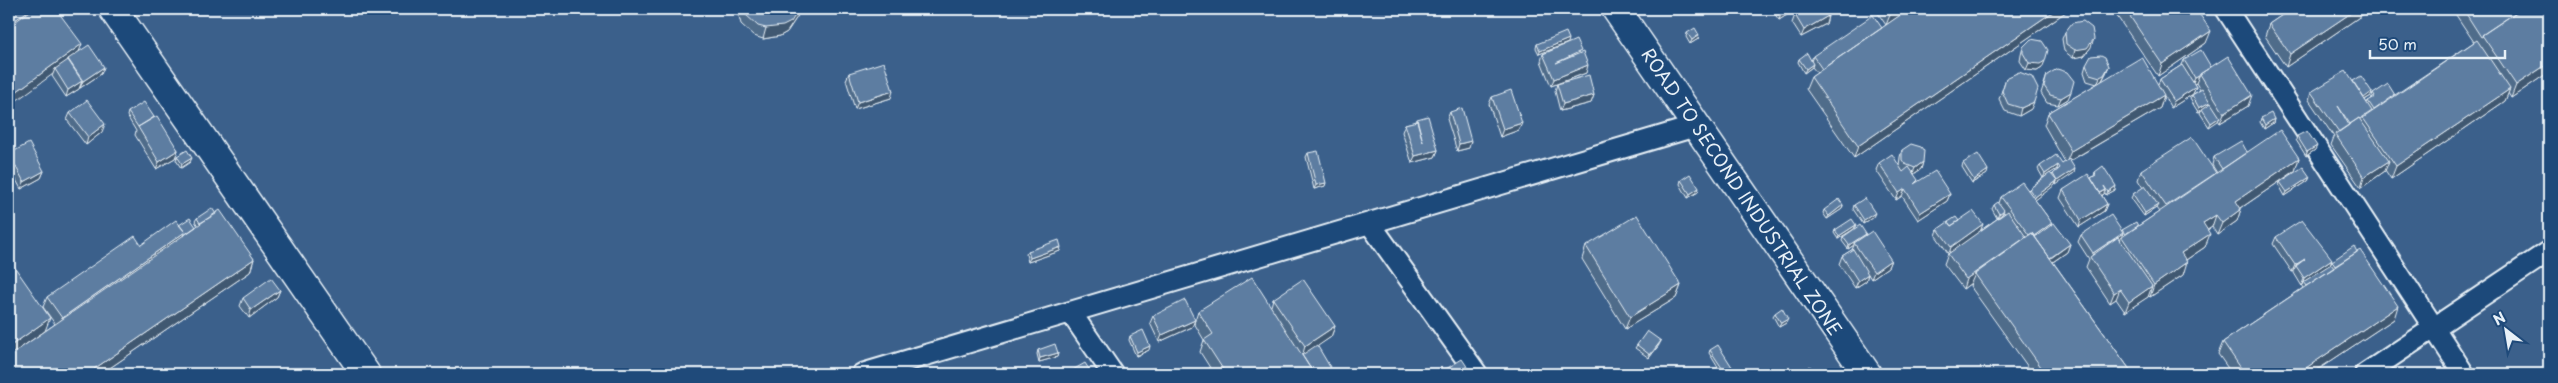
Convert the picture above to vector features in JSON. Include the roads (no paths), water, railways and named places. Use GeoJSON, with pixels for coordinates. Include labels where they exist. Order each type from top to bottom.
{"type":"FeatureCollection","features":[{"type":"Feature","properties":{"kind":"street"},"geometry":{"type":"LineString","coordinates":[[113,9],[366,374]]}},
{"type":"Feature","properties":{"kind":"street","name":"ROAD TO SECOND INDUSTRIAL ZONE"},"geometry":{"type":"LineString","coordinates":[[1616,9],[1867,374]]}},
{"type":"Feature","properties":{"kind":"street"},"geometry":{"type":"LineString","coordinates":[[2226,9],[2432,329],[2464,374]]}},
{"type":"Feature","properties":{"kind":"street"},"geometry":{"type":"LineString","coordinates":[[862,374],[1371,225],[1696,126]]}},
{"type":"Feature","properties":{"kind":"street"},"geometry":{"type":"LineString","coordinates":[[1371,225],[1477,374]]}},
{"type":"Feature","properties":{"kind":"street"},"geometry":{"type":"LineString","coordinates":[[2365,374],[2549,251]]}},
{"type":"Feature","properties":{"kind":"street"},"geometry":{"type":"LineString","coordinates":[[1071,313],[1113,374]]}}]}
